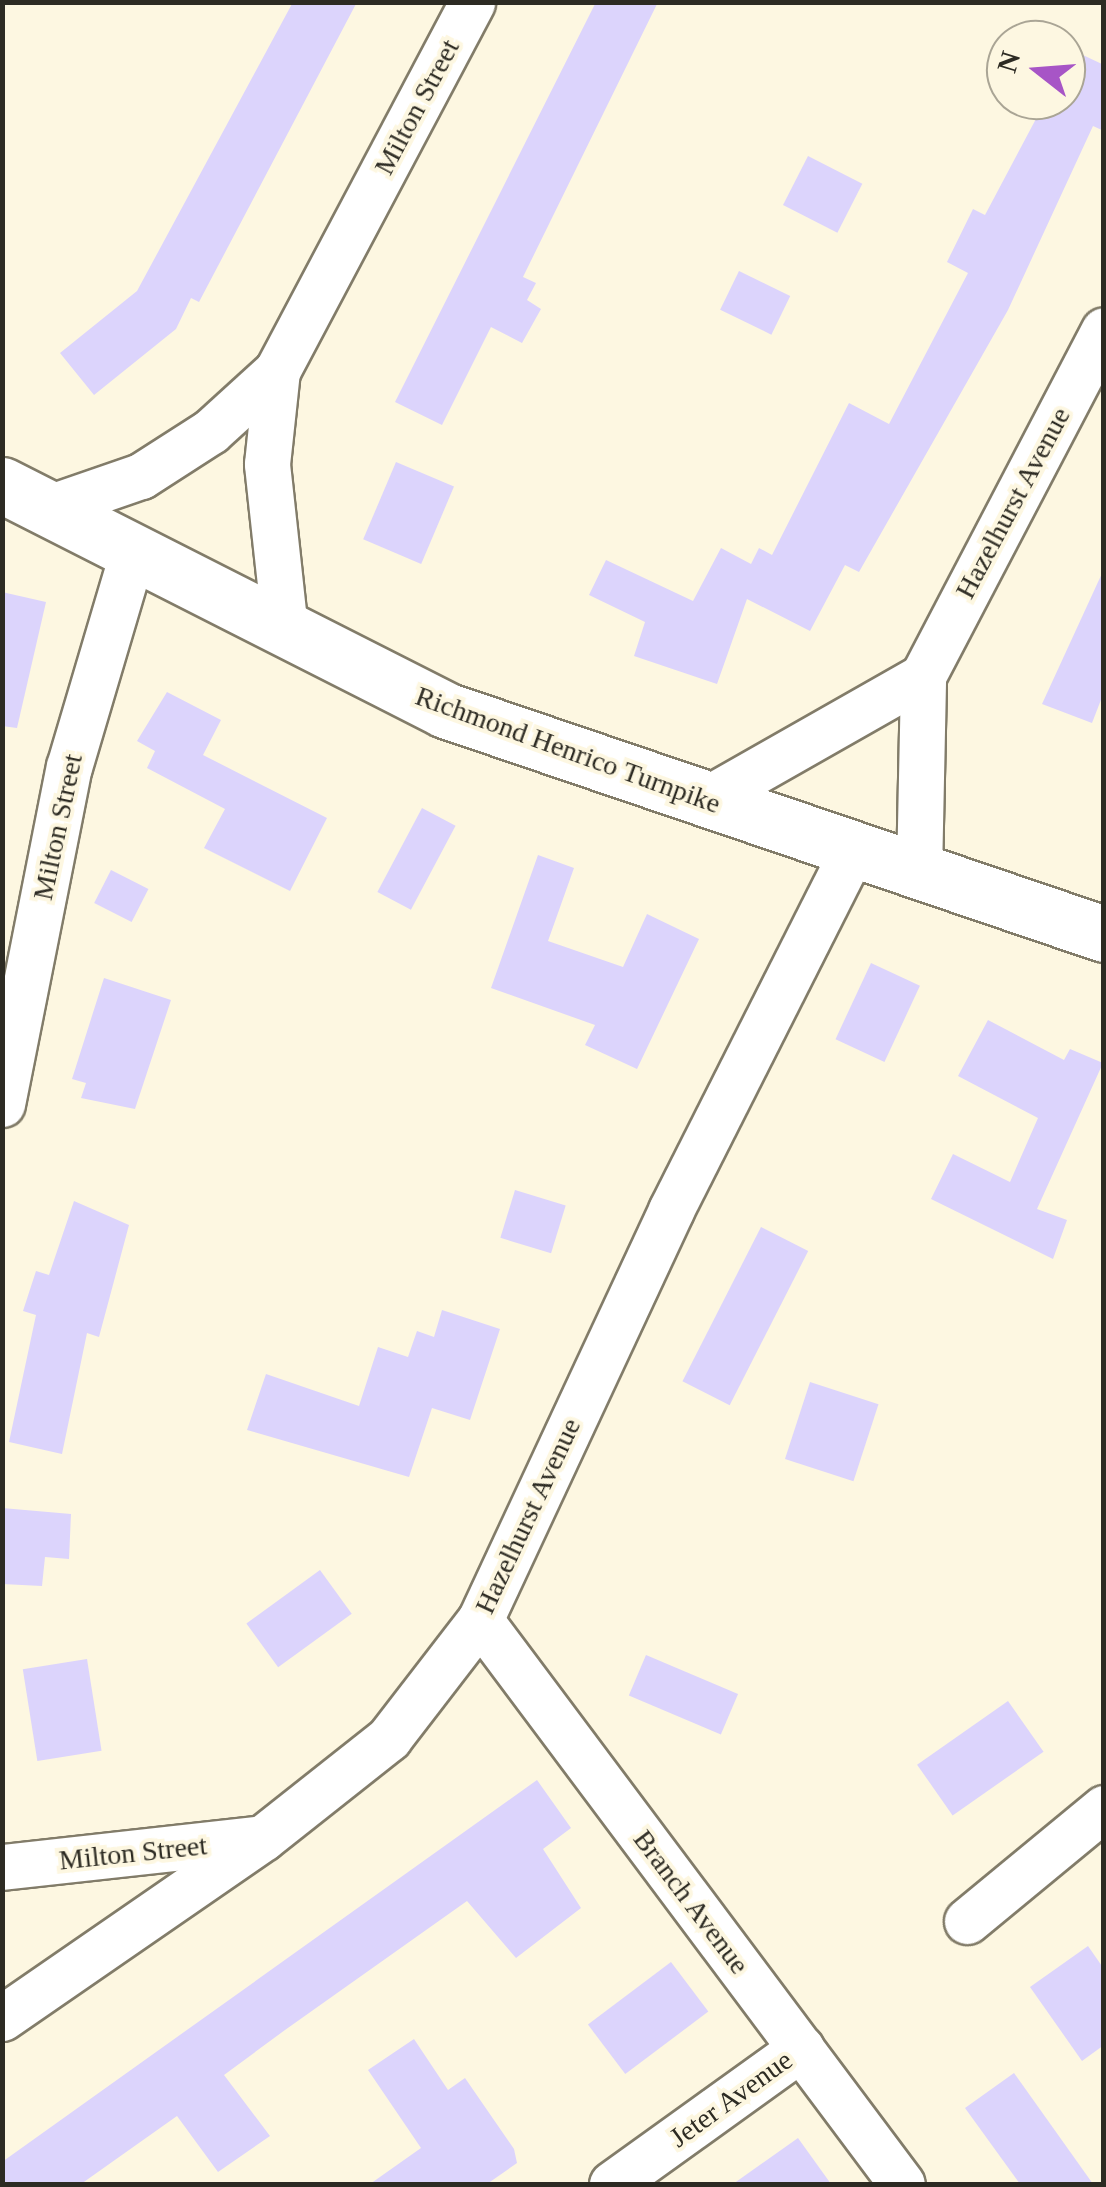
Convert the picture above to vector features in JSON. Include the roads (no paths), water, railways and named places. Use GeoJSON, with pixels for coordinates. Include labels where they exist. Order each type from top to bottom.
{"type":"FeatureCollection","features":[{"type":"Feature","properties":{"kind":"street","name":"Milton Street"},"geometry":{"type":"LineString","coordinates":[[25,496],[141,476],[212,431],[277,371],[472,2]]}},
{"type":"Feature","properties":{"kind":"street","name":"Hazelhurst Avenue"},"geometry":{"type":"LineString","coordinates":[[919,873],[924,676],[1104,330]]}},
{"type":"Feature","properties":{"kind":"street","name":"Milton Street"},"geometry":{"type":"LineString","coordinates":[[277,371],[267,464],[285,630]]}},
{"type":"Feature","properties":{"kind":"street","name":"Richmond Henrico Turnpike"},"geometry":{"type":"LineString","coordinates":[[25,496],[132,554],[445,710],[1104,934]]}},
{"type":"Feature","properties":{"kind":"street","name":"Milton Street"},"geometry":{"type":"LineString","coordinates":[[2,1104],[69,767],[132,554]]}},
{"type":"Feature","properties":{"kind":"street"},"geometry":{"type":"LineString","coordinates":[[705,800],[924,676]]}},
{"type":"Feature","properties":{"kind":"street","name":"Hazelhurst Avenue"},"geometry":{"type":"LineString","coordinates":[[2,2018],[264,1838],[389,1738],[480,1620],[852,851]]}},
{"type":"Feature","properties":{"kind":"street","name":"Branch Avenue"},"geometry":{"type":"LineString","coordinates":[[480,1620],[902,2184]]}},
{"type":"Feature","properties":{"kind":"street"},"geometry":{"type":"LineString","coordinates":[[966,1921],[1104,1808]]}},
{"type":"Feature","properties":{"kind":"street","name":"Milton Street"},"geometry":{"type":"LineString","coordinates":[[2,1867],[264,1838]]}},
{"type":"Feature","properties":{"kind":"street","name":"Jeter Avenue"},"geometry":{"type":"LineString","coordinates":[[612,2184],[801,2048]]}}]}
